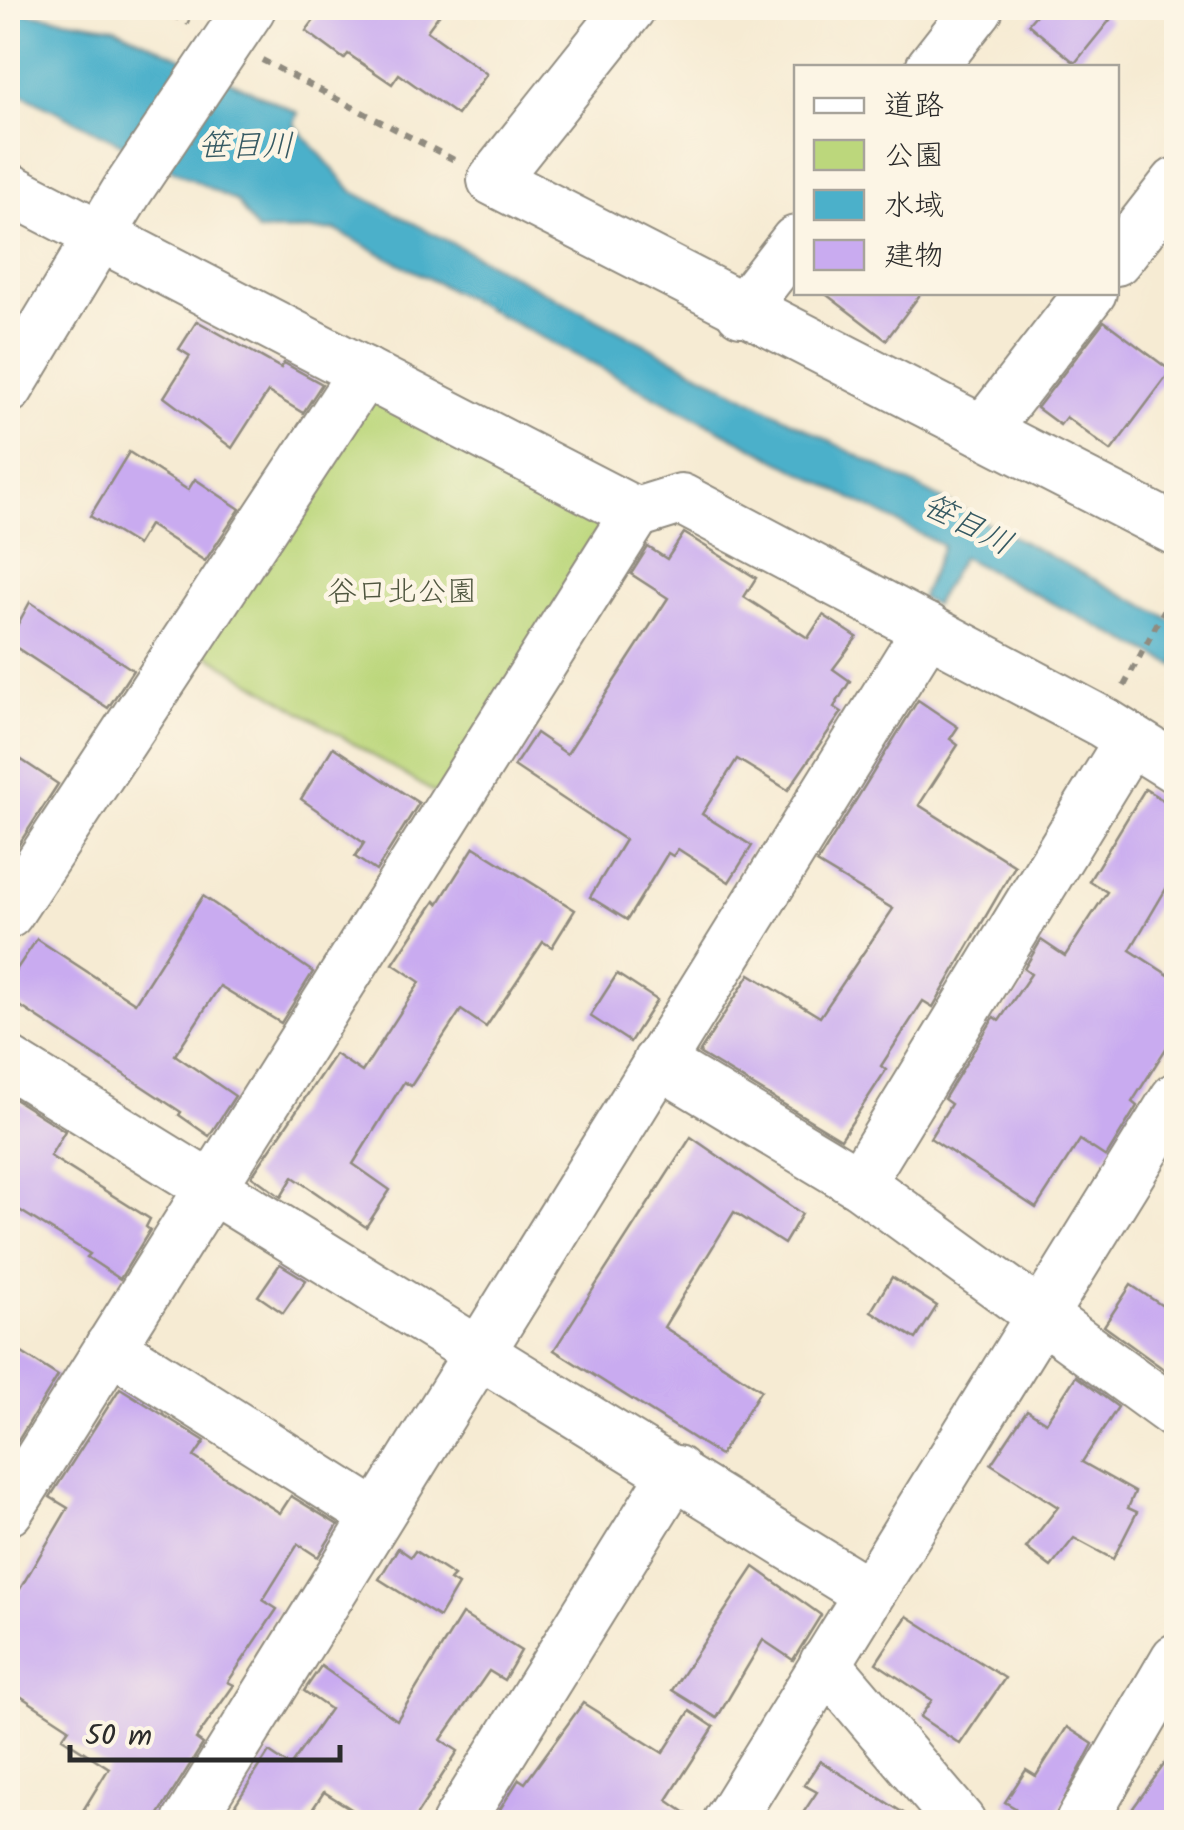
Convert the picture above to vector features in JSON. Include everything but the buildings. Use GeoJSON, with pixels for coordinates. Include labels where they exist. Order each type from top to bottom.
{"type":"FeatureCollection","features":[{"type":"Feature","properties":{"kind":"street"},"geometry":{"type":"LineString","coordinates":[[630,8],[493,180],[742,311],[1176,530]]}},
{"type":"Feature","properties":{"kind":"street"},"geometry":{"type":"LineString","coordinates":[[934,65],[978,8]]}},
{"type":"Feature","properties":{"kind":"street"},"geometry":{"type":"LineString","coordinates":[[8,388],[127,191],[231,33]]}},
{"type":"Feature","properties":{"kind":"street"},"geometry":{"type":"LineString","coordinates":[[1119,256],[1176,183]]}},
{"type":"Feature","properties":{"kind":"street"},"geometry":{"type":"LineString","coordinates":[[8,188],[636,513]]}},
{"type":"Feature","properties":{"kind":"street"},"geometry":{"type":"LineString","coordinates":[[742,311],[794,244]]}},
{"type":"Feature","properties":{"kind":"street"},"geometry":{"type":"LineString","coordinates":[[982,431],[1089,295]]}},
{"type":"Feature","properties":{"kind":"street"},"geometry":{"type":"LineString","coordinates":[[8,912],[364,372]]}},
{"type":"Feature","properties":{"kind":"street"},"geometry":{"type":"LineString","coordinates":[[8,1510],[636,513],[681,499],[928,629],[1176,768]]}},
{"type":"Feature","properties":{"kind":"street"},"geometry":{"type":"LineString","coordinates":[[188,1822],[928,629]]}},
{"type":"Feature","properties":{"kind":"street"},"geometry":{"type":"LineString","coordinates":[[859,1183],[1130,740]]}},
{"type":"Feature","properties":{"kind":"street"},"geometry":{"type":"LineString","coordinates":[[8,1062],[868,1593]]}},
{"type":"Feature","properties":{"kind":"street"},"geometry":{"type":"LineString","coordinates":[[658,1062],[859,1183],[1176,1414]]}},
{"type":"Feature","properties":{"kind":"street"},"geometry":{"type":"LineString","coordinates":[[728,1822],[1176,1098]]}},
{"type":"Feature","properties":{"kind":"street"},"geometry":{"type":"LineString","coordinates":[[110,1347],[377,1516]]}},
{"type":"Feature","properties":{"kind":"street"},"geometry":{"type":"LineString","coordinates":[[458,1822],[676,1471]]}},
{"type":"Feature","properties":{"kind":"street"},"geometry":{"type":"LineString","coordinates":[[1081,1822],[1176,1659]]}},
{"type":"Feature","properties":{"kind":"street"},"geometry":{"type":"LineString","coordinates":[[825,1663],[960,1822]]}},
{"type":"Feature","properties":{"kind":"path"},"geometry":{"type":"LineString","coordinates":[[231,33],[493,180]]}},
{"type":"Feature","properties":{"kind":"path"},"geometry":{"type":"LineString","coordinates":[[1122,690],[1176,588]]}},
{"type":"Feature","properties":{"kind":"green space","name":"谷口北公園"},"geometry":{"type":"Polygon","coordinates":[[[368,385],[620,517],[443,798],[194,647],[368,385]]]}},
{"type":"Feature","properties":{"kind":"water","name":"笹目川"},"geometry":{"type":"Polygon","coordinates":[[[8,10],[115,27],[298,113],[294,124],[352,191],[1176,622],[1176,666],[962,557],[934,605],[921,598],[943,546],[335,230],[257,231],[237,202],[10,88],[8,10]]]}}]}
